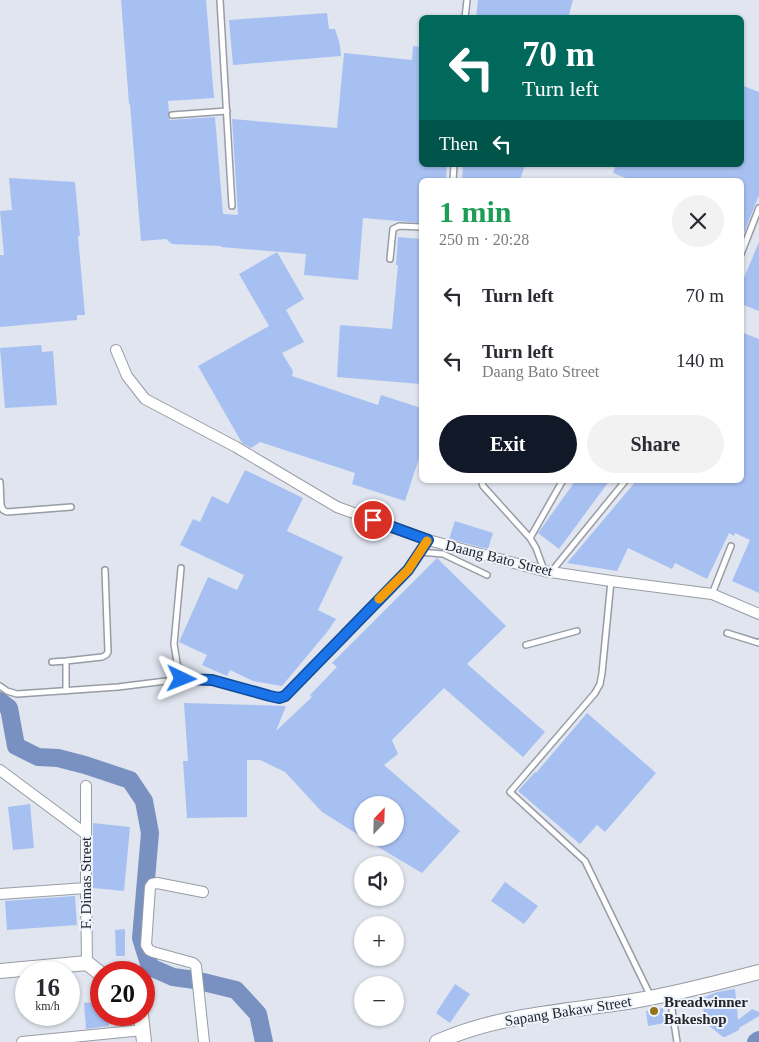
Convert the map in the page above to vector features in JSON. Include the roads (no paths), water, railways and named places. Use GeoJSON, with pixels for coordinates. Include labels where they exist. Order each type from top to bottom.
{"type":"FeatureCollection","features":[{"type":"Feature","properties":{"kind":"street","name":"Daang Bato Street"},"geometry":{"type":"LineString","coordinates":[[116,350],[127,376],[145,400],[236,448],[337,507],[428,540],[548,572],[712,594],[759,614]]}},
{"type":"Feature","properties":{"kind":"street"},"geometry":{"type":"LineString","coordinates":[[0,770],[86,834]]}},
{"type":"Feature","properties":{"kind":"street","name":"F. Dimas Street"},"geometry":{"type":"LineString","coordinates":[[86,786],[87,963]]}},
{"type":"Feature","properties":{"kind":"street"},"geometry":{"type":"LineString","coordinates":[[203,892],[157,883],[152,884],[150,887],[146,945],[148,950],[193,963],[196,966],[204,1042]]}},
{"type":"Feature","properties":{"kind":"street"},"geometry":{"type":"LineString","coordinates":[[0,894],[86,888]]}},
{"type":"Feature","properties":{"kind":"street"},"geometry":{"type":"LineString","coordinates":[[0,971],[87,963],[90,965]]}},
{"type":"Feature","properties":{"kind":"street","name":"Sapang Bakaw Street"},"geometry":{"type":"LineString","coordinates":[[437,1042],[480,1026],[522,1017],[651,998],[759,972]]}},
{"type":"Feature","properties":{"kind":"street"},"geometry":{"type":"LineString","coordinates":[[22,1042],[143,1036]]}},
{"type":"Feature","properties":{"kind":"lane"},"geometry":{"type":"LineString","coordinates":[[220,0],[232,206]]}},
{"type":"Feature","properties":{"kind":"lane"},"geometry":{"type":"LineString","coordinates":[[465,15],[466,0]]}},
{"type":"Feature","properties":{"kind":"lane"},"geometry":{"type":"LineString","coordinates":[[172,114],[227,111]]}},
{"type":"Feature","properties":{"kind":"lane"},"geometry":{"type":"LineString","coordinates":[[744,246],[759,208]]}},
{"type":"Feature","properties":{"kind":"lane"},"geometry":{"type":"LineString","coordinates":[[390,259],[393,229],[399,226],[419,227]]}},
{"type":"Feature","properties":{"kind":"lane"},"geometry":{"type":"LineString","coordinates":[[0,482],[1,505],[3,510],[7,512],[72,507]]}},
{"type":"Feature","properties":{"kind":"lane"},"geometry":{"type":"LineString","coordinates":[[482,483],[530,538],[548,572],[623,483]]}},
{"type":"Feature","properties":{"kind":"lane"},"geometry":{"type":"LineString","coordinates":[[530,538],[561,483]]}},
{"type":"Feature","properties":{"kind":"lane"},"geometry":{"type":"LineString","coordinates":[[0,686],[7,692],[17,694],[118,687],[182,679],[212,680],[279,698],[285,696],[408,570],[428,540]]}},
{"type":"Feature","properties":{"kind":"lane"},"geometry":{"type":"LineString","coordinates":[[712,594],[731,546]]}},
{"type":"Feature","properties":{"kind":"lane"},"geometry":{"type":"LineString","coordinates":[[419,552],[443,554],[487,576]]}},
{"type":"Feature","properties":{"kind":"lane"},"geometry":{"type":"LineString","coordinates":[[181,568],[174,644],[182,679]]}},
{"type":"Feature","properties":{"kind":"lane"},"geometry":{"type":"LineString","coordinates":[[52,662],[102,658],[108,652],[105,570]]}},
{"type":"Feature","properties":{"kind":"lane"},"geometry":{"type":"LineString","coordinates":[[611,581],[600,684],[595,693],[510,792],[585,861],[651,998]]}},
{"type":"Feature","properties":{"kind":"lane"},"geometry":{"type":"LineString","coordinates":[[526,645],[577,631]]}},
{"type":"Feature","properties":{"kind":"lane"},"geometry":{"type":"LineString","coordinates":[[727,633],[759,643]]}},
{"type":"Feature","properties":{"kind":"lane"},"geometry":{"type":"LineString","coordinates":[[66,661],[66,691]]}},
{"type":"Feature","properties":{"kind":"lane"},"geometry":{"type":"LineString","coordinates":[[670,993],[677,1042]]}},
{"type":"Feature","properties":{"kind":"waterway"},"geometry":{"type":"LineString","coordinates":[[0,701],[9,708],[16,746],[38,757],[58,758],[130,780],[144,801],[150,833],[141,938],[150,967],[173,977],[195,980],[236,990],[258,1014],[264,1042]]}},
{"type":"Feature","properties":{"kind":"place","name":"Breadwinner Bakeshop"},"geometry":{"type":"Point","coordinates":[654,1011]}}]}
